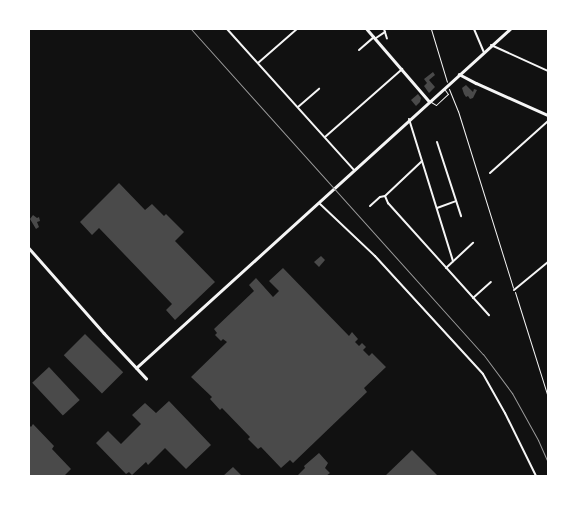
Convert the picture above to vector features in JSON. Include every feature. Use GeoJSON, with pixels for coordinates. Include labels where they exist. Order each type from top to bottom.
{"type":"FeatureCollection","features":[{"type":"Feature","properties":{"kind":"street"},"geometry":{"type":"LineString","coordinates":[[227,29],[354,170]]}},
{"type":"Feature","properties":{"kind":"street"},"geometry":{"type":"LineString","coordinates":[[258,63],[296,29]]}},
{"type":"Feature","properties":{"kind":"street"},"geometry":{"type":"LineString","coordinates":[[367,29],[429,101]]}},
{"type":"Feature","properties":{"kind":"street"},"geometry":{"type":"LineString","coordinates":[[474,29],[484,52]]}},
{"type":"Feature","properties":{"kind":"street"},"geometry":{"type":"LineString","coordinates":[[136,368],[443,88],[510,29]]}},
{"type":"Feature","properties":{"kind":"street"},"geometry":{"type":"LineString","coordinates":[[359,50],[384,30],[387,39]]}},
{"type":"Feature","properties":{"kind":"street"},"geometry":{"type":"LineString","coordinates":[[491,45],[548,71]]}},
{"type":"Feature","properties":{"kind":"street"},"geometry":{"type":"LineString","coordinates":[[325,137],[402,68]]}},
{"type":"Feature","properties":{"kind":"street"},"geometry":{"type":"LineString","coordinates":[[460,74],[476,83],[548,115]]}},
{"type":"Feature","properties":{"kind":"street"},"geometry":{"type":"LineString","coordinates":[[298,107],[318,89]]}},
{"type":"Feature","properties":{"kind":"street"},"geometry":{"type":"LineString","coordinates":[[409,119],[454,260]]}},
{"type":"Feature","properties":{"kind":"street"},"geometry":{"type":"LineString","coordinates":[[490,173],[548,121]]}},
{"type":"Feature","properties":{"kind":"street"},"geometry":{"type":"LineString","coordinates":[[437,142],[461,216]]}},
{"type":"Feature","properties":{"kind":"street"},"geometry":{"type":"LineString","coordinates":[[370,206],[380,197],[385,196],[422,161]]}},
{"type":"Feature","properties":{"kind":"street"},"geometry":{"type":"LineString","coordinates":[[385,196],[388,203],[489,315]]}},
{"type":"Feature","properties":{"kind":"street"},"geometry":{"type":"LineString","coordinates":[[437,208],[456,201]]}},
{"type":"Feature","properties":{"kind":"street"},"geometry":{"type":"LineString","coordinates":[[318,202],[376,256],[483,374],[508,419],[536,476]]}},
{"type":"Feature","properties":{"kind":"street"},"geometry":{"type":"LineString","coordinates":[[446,268],[473,243]]}},
{"type":"Feature","properties":{"kind":"street"},"geometry":{"type":"LineString","coordinates":[[29,248],[146,378]]}},
{"type":"Feature","properties":{"kind":"street"},"geometry":{"type":"LineString","coordinates":[[514,290],[548,262]]}},
{"type":"Feature","properties":{"kind":"street"},"geometry":{"type":"LineString","coordinates":[[473,298],[492,282]]}},
{"type":"Feature","properties":{"kind":"lane"},"geometry":{"type":"LineString","coordinates":[[429,101],[436,105],[448,94],[443,88]]}},
{"type":"Feature","properties":{"kind":"path"},"geometry":{"type":"LineString","coordinates":[[431,29],[447,80]]}},
{"type":"Feature","properties":{"kind":"path"},"geometry":{"type":"LineString","coordinates":[[448,87],[458,111],[548,397]]}},
{"type":"Feature","properties":{"kind":"building"},"geometry":{"type":"Polygon","coordinates":[[[433,72],[435,75],[429,80],[435,87],[429,93],[424,86],[427,83],[424,79],[433,72]]]}},
{"type":"Feature","properties":{"kind":"building"},"geometry":{"type":"Polygon","coordinates":[[[466,85],[473,92],[474,89],[477,90],[473,98],[470,99],[464,94],[462,88],[466,85]]]}},
{"type":"Feature","properties":{"kind":"building"},"geometry":{"type":"Polygon","coordinates":[[[418,94],[421,98],[420,102],[416,106],[411,100],[418,94]]]}},
{"type":"Feature","properties":{"kind":"building"},"geometry":{"type":"Polygon","coordinates":[[[119,183],[145,210],[152,204],[164,216],[166,214],[184,232],[175,241],[215,282],[175,320],[166,310],[172,304],[99,228],[92,235],[80,222],[119,183]]]}},
{"type":"Feature","properties":{"kind":"building"},"geometry":{"type":"Polygon","coordinates":[[[33,215],[37,218],[39,217],[40,221],[37,222],[39,227],[36,229],[30,219],[33,215]]]}},
{"type":"Feature","properties":{"kind":"building"},"geometry":{"type":"Polygon","coordinates":[[[321,256],[325,260],[319,267],[314,262],[321,256]]]}},
{"type":"Feature","properties":{"kind":"building"},"geometry":{"type":"Polygon","coordinates":[[[283,268],[349,336],[352,332],[358,339],[355,342],[359,346],[362,343],[366,347],[363,350],[369,356],[372,353],[386,367],[364,388],[367,392],[293,463],[290,460],[281,468],[261,447],[258,449],[248,439],[250,437],[222,408],[220,410],[210,399],[212,397],[191,377],[227,342],[223,339],[221,341],[215,335],[217,333],[214,329],[254,291],[249,285],[256,278],[273,297],[279,291],[269,281],[283,268]]]}},
{"type":"Feature","properties":{"kind":"building"},"geometry":{"type":"Polygon","coordinates":[[[85,334],[123,372],[102,393],[64,355],[85,334]]]}},
{"type":"Feature","properties":{"kind":"building"},"geometry":{"type":"Polygon","coordinates":[[[49,367],[80,400],[63,416],[32,383],[49,367]]]}},
{"type":"Feature","properties":{"kind":"building"},"geometry":{"type":"Polygon","coordinates":[[[169,401],[211,445],[186,469],[165,448],[148,465],[146,462],[132,475],[129,472],[126,474],[96,443],[108,431],[121,444],[141,424],[132,415],[145,403],[156,413],[169,401]]]}},
{"type":"Feature","properties":{"kind":"building"},"geometry":{"type":"Polygon","coordinates":[[[33,424],[54,446],[52,449],[71,469],[64,476],[29,476],[29,425],[31,427],[33,424]]]}},
{"type":"Feature","properties":{"kind":"building"},"geometry":{"type":"Polygon","coordinates":[[[412,450],[438,476],[385,476],[412,450]]]}},
{"type":"Feature","properties":{"kind":"building"},"geometry":{"type":"Polygon","coordinates":[[[319,453],[328,463],[325,468],[330,473],[326,476],[297,476],[305,468],[304,466],[319,453]]]}},
{"type":"Feature","properties":{"kind":"building"},"geometry":{"type":"Polygon","coordinates":[[[233,467],[242,476],[223,476],[233,467]]]}},
{"type":"Feature","properties":{"kind":"railway"},"geometry":{"type":"LineString","coordinates":[[191,29],[483,354],[512,393],[538,440],[548,462]]}}]}
